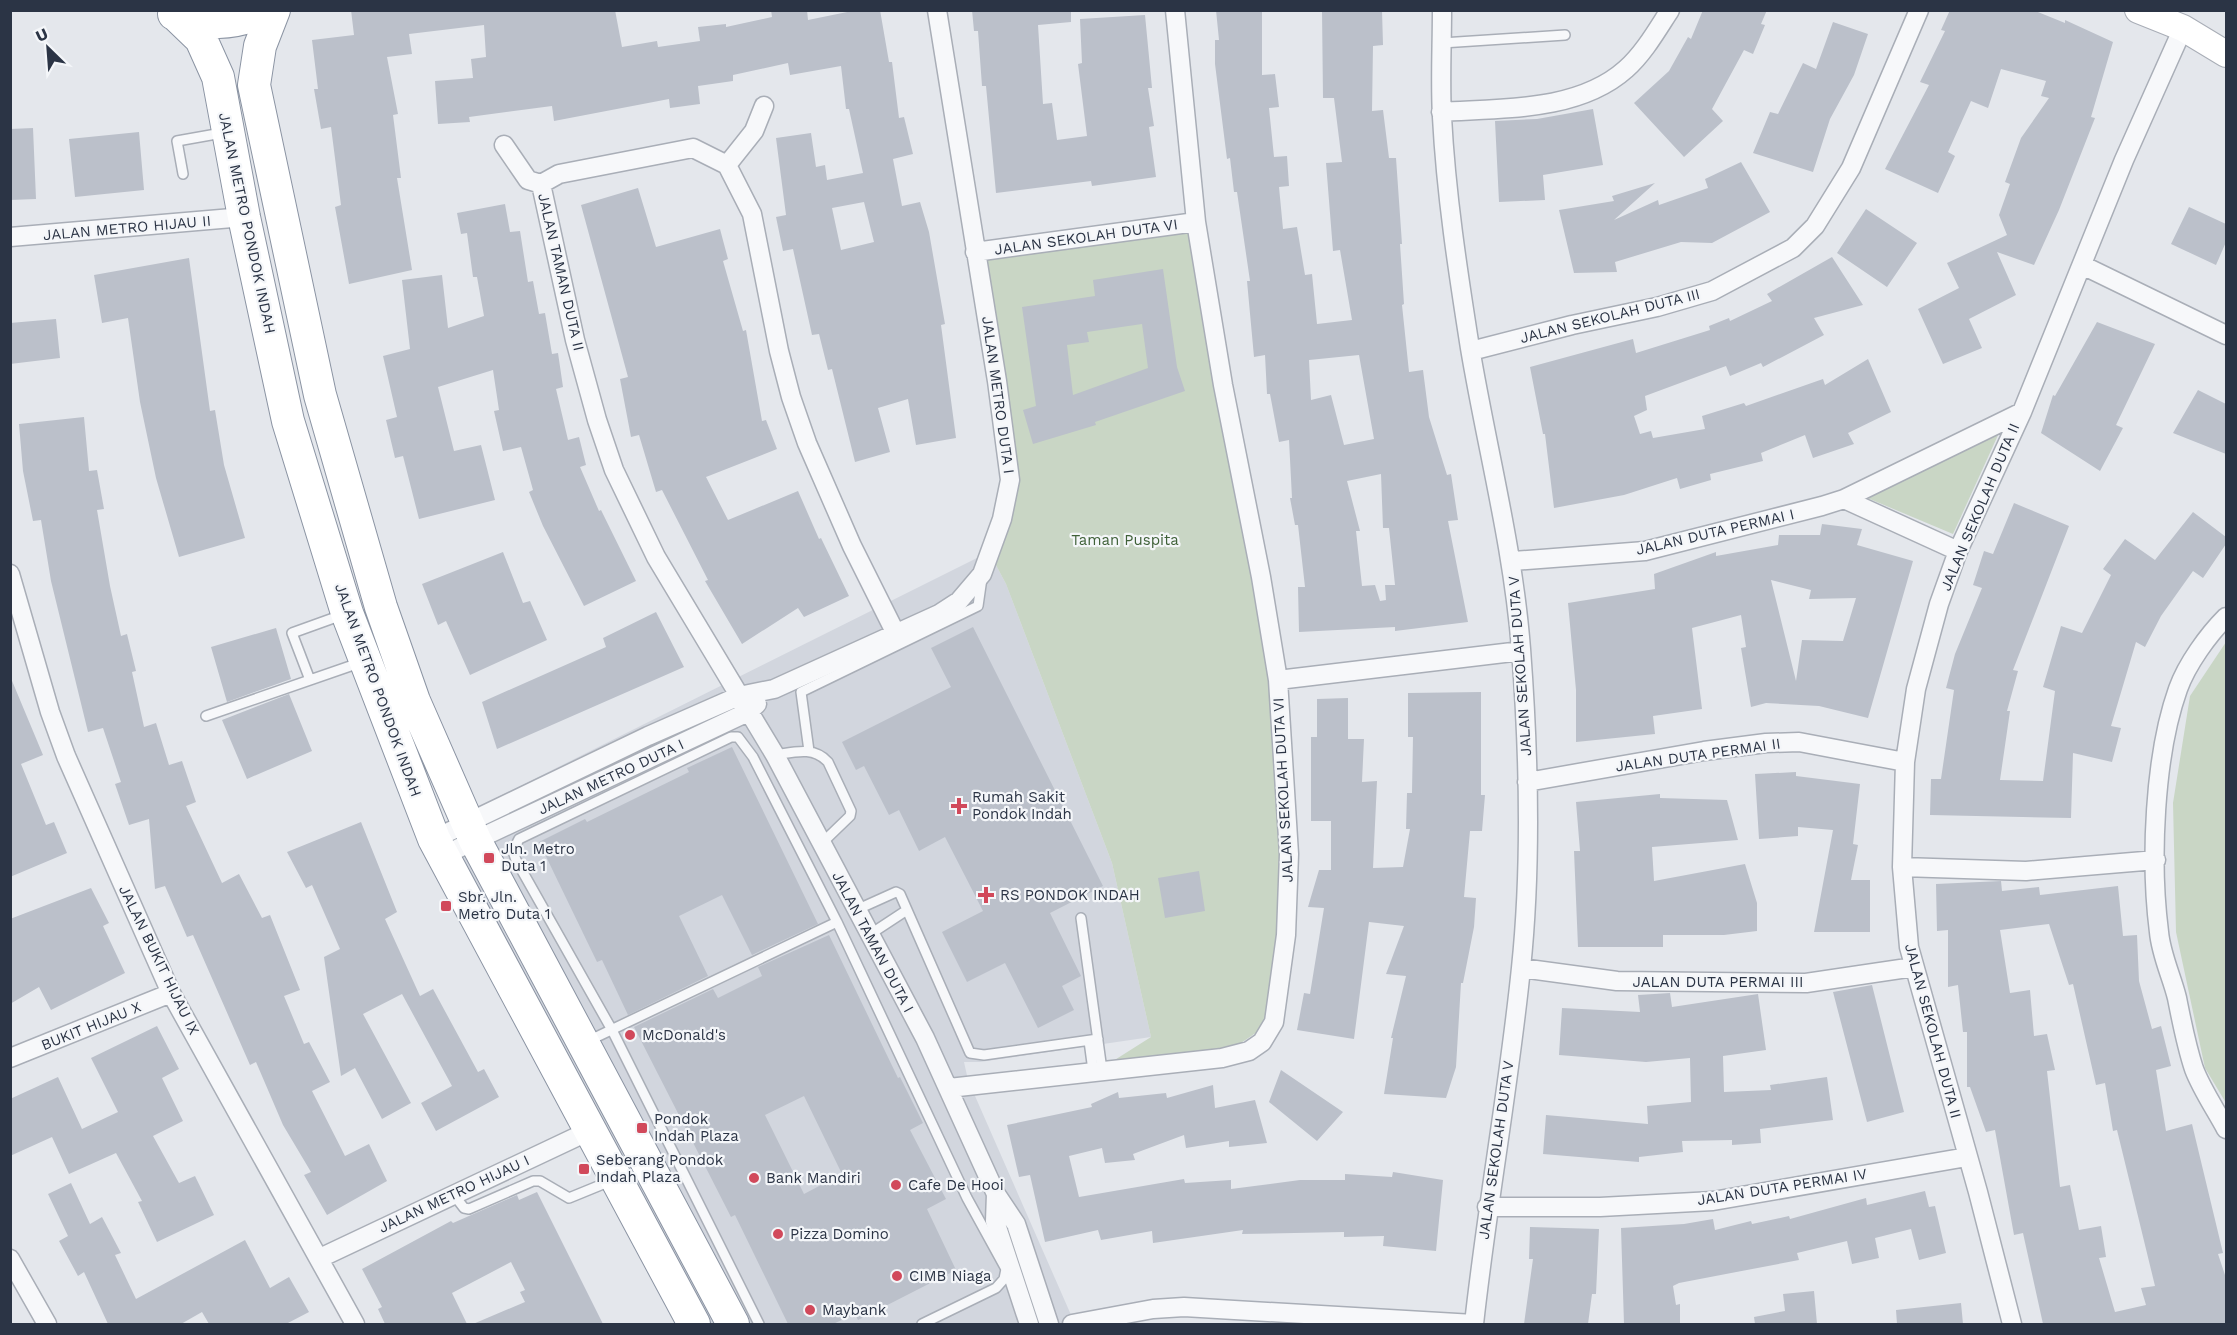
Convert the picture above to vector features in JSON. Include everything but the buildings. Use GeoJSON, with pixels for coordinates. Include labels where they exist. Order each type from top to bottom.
{"type":"FeatureCollection","features":[{"type":"Feature","properties":{"kind":"highway"},"geometry":{"type":"LineString","coordinates":[[172,13],[214,23],[235,21],[262,10]]}},
{"type":"Feature","properties":{"kind":"highway","name":"JALAN METRO PONDOK INDAH"},"geometry":{"type":"LineString","coordinates":[[274,10],[260,46],[254,86],[310,355],[381,607],[414,700],[471,831],[733,1324]]}},
{"type":"Feature","properties":{"kind":"highway","name":"JALAN METRO PONDOK INDAH"},"geometry":{"type":"LineString","coordinates":[[172,13],[201,39],[218,77],[244,217],[288,421],[364,662],[438,847],[694,1324]]}},
{"type":"Feature","properties":{"kind":"street","name":"JALAN METRO DUTA I"},"geometry":{"type":"LineString","coordinates":[[438,847],[471,831],[569,773],[648,736],[739,696],[774,689],[939,614],[959,601],[982,574],[1002,519],[1010,480],[937,10]]}},
{"type":"Feature","properties":{"kind":"street","name":"JALAN SEKOLAH DUTA VI"},"geometry":{"type":"LineString","coordinates":[[949,1088],[1222,1058],[1249,1051],[1262,1042],[1274,1022],[1286,935],[1289,854],[1278,680],[1261,577],[1223,385],[1196,222],[1175,10]]}},
{"type":"Feature","properties":{"kind":"street","name":"JALAN SEKOLAH DUTA V"},"geometry":{"type":"LineString","coordinates":[[1442,10],[1441,112],[1447,177],[1471,351],[1513,561],[1521,651],[1527,782],[1528,864],[1521,968],[1487,1207],[1474,1324]]}},
{"type":"Feature","properties":{"kind":"street"},"geometry":{"type":"LineString","coordinates":[[1441,112],[1564,100],[1600,88],[1627,69],[1670,10]]}},
{"type":"Feature","properties":{"kind":"street","name":"JALAN SEKOLAH DUTA III"},"geometry":{"type":"LineString","coordinates":[[1471,351],[1572,325],[1657,308],[1712,291],[1793,248],[1815,226],[1851,168],[1919,10]]}},
{"type":"Feature","properties":{"kind":"street"},"geometry":{"type":"LineString","coordinates":[[2138,10],[2183,28],[2226,54]]}},
{"type":"Feature","properties":{"kind":"street","name":"JALAN SEKOLAH DUTA II"},"geometry":{"type":"LineString","coordinates":[[2012,1324],[1908,948],[1902,867],[1905,762],[1916,689],[1939,603],[1958,551],[2022,412],[2124,160],[2183,28]]}},
{"type":"Feature","properties":{"kind":"street"},"geometry":{"type":"LineString","coordinates":[[764,106],[754,131],[727,165],[752,214],[779,351],[791,397],[807,443],[852,546],[896,634]]}},
{"type":"Feature","properties":{"kind":"street"},"geometry":{"type":"LineString","coordinates":[[504,145],[528,180],[541,184]]}},
{"type":"Feature","properties":{"kind":"street","name":"JALAN TAMAN DUTA II"},"geometry":{"type":"LineString","coordinates":[[727,165],[693,148],[559,174],[541,184],[575,340],[597,420],[614,470],[656,557],[739,696]]}},
{"type":"Feature","properties":{"kind":"street","name":"JALAN METRO HIJAU II"},"geometry":{"type":"LineString","coordinates":[[10,237],[244,217]]}},
{"type":"Feature","properties":{"kind":"street","name":"JALAN SEKOLAH DUTA VI"},"geometry":{"type":"LineString","coordinates":[[975,252],[1196,222]]}},
{"type":"Feature","properties":{"kind":"street"},"geometry":{"type":"LineString","coordinates":[[2082,265],[2226,335]]}},
{"type":"Feature","properties":{"kind":"street","name":"JALAN DUTA PERMAI I"},"geometry":{"type":"LineString","coordinates":[[1513,561],[1645,551],[1844,499],[2022,412]]}},
{"type":"Feature","properties":{"kind":"street"},"geometry":{"type":"LineString","coordinates":[[1844,499],[1958,551]]}},
{"type":"Feature","properties":{"kind":"street","name":"JALAN BUKIT HIJAU IX"},"geometry":{"type":"LineString","coordinates":[[10,574],[50,712],[66,756],[171,993],[355,1324]]}},
{"type":"Feature","properties":{"kind":"street"},"geometry":{"type":"LineString","coordinates":[[2226,617],[2204,645],[2179,688],[2166,740],[2156,801],[2159,934],[2177,1000],[2182,1032],[2195,1072],[2226,1129]]}},
{"type":"Feature","properties":{"kind":"street"},"geometry":{"type":"LineString","coordinates":[[1278,680],[1521,651]]}},
{"type":"Feature","properties":{"kind":"street","name":"JALAN METRO DUTA I"},"geometry":{"type":"LineString","coordinates":[[471,831],[525,827],[578,793],[661,763],[748,712],[774,689]]}},
{"type":"Feature","properties":{"kind":"street","name":"JALAN TAMAN DUTA I"},"geometry":{"type":"LineString","coordinates":[[739,696],[776,755],[949,1088],[996,1194],[1016,1224],[1049,1324]]}},
{"type":"Feature","properties":{"kind":"street"},"geometry":{"type":"LineString","coordinates":[[648,736],[661,763]]}},
{"type":"Feature","properties":{"kind":"street","name":"JALAN DUTA PERMAI II"},"geometry":{"type":"LineString","coordinates":[[1527,782],[1704,751],[1766,743],[1799,742],[1905,762]]}},
{"type":"Feature","properties":{"kind":"street"},"geometry":{"type":"LineString","coordinates":[[569,773],[578,793]]}},
{"type":"Feature","properties":{"kind":"street"},"geometry":{"type":"LineString","coordinates":[[1902,867],[2026,871],[2156,860]]}},
{"type":"Feature","properties":{"kind":"street","name":"JALAN DUTA PERMAI III"},"geometry":{"type":"LineString","coordinates":[[1521,968],[1617,981],[1806,983],[1914,968]]}},
{"type":"Feature","properties":{"kind":"street","name":"BUKIT HIJAU X"},"geometry":{"type":"LineString","coordinates":[[10,1058],[171,993]]}},
{"type":"Feature","properties":{"kind":"street","name":"JALAN METRO HIJAU I"},"geometry":{"type":"LineString","coordinates":[[320,1258],[589,1131]]}},
{"type":"Feature","properties":{"kind":"street","name":"JALAN DUTA PERMAI IV"},"geometry":{"type":"LineString","coordinates":[[1487,1207],[1600,1207],[1713,1201],[1967,1157]]}},
{"type":"Feature","properties":{"kind":"street","name":"JALAN TAMAN DUTA I"},"geometry":{"type":"LineString","coordinates":[[996,1194],[995,1221],[1029,1324]]}},
{"type":"Feature","properties":{"kind":"street"},"geometry":{"type":"LineString","coordinates":[[10,1259],[47,1324]]}},
{"type":"Feature","properties":{"kind":"street"},"geometry":{"type":"LineString","coordinates":[[1072,1324],[1153,1309],[1184,1307],[1255,1318],[1474,1324]]}},
{"type":"Feature","properties":{"kind":"lane"},"geometry":{"type":"LineString","coordinates":[[1442,43],[1565,35]]}},
{"type":"Feature","properties":{"kind":"lane"},"geometry":{"type":"LineString","coordinates":[[183,174],[177,141],[228,132]]}},
{"type":"Feature","properties":{"kind":"lane"},"geometry":{"type":"LineString","coordinates":[[809,751],[801,692],[978,606],[982,574]]}},
{"type":"Feature","properties":{"kind":"lane"},"geometry":{"type":"LineString","coordinates":[[310,680],[292,633],[347,613]]}},
{"type":"Feature","properties":{"kind":"lane"},"geometry":{"type":"LineString","coordinates":[[206,716],[364,662]]}},
{"type":"Feature","properties":{"kind":"lane"},"geometry":{"type":"LineString","coordinates":[[759,1324],[612,1030],[516,860],[515,845],[525,827],[661,763],[731,737],[738,737],[753,757],[837,922],[967,1198],[1006,1269],[1004,1280],[996,1288],[922,1324]]}},
{"type":"Feature","properties":{"kind":"lane"},"geometry":{"type":"LineString","coordinates":[[776,755],[809,751],[828,762],[851,811],[850,816],[821,844]]}},
{"type":"Feature","properties":{"kind":"lane"},"geometry":{"type":"LineString","coordinates":[[856,910],[896,892],[908,910],[970,1053],[984,1055],[1094,1040]]}},
{"type":"Feature","properties":{"kind":"lane"},"geometry":{"type":"LineString","coordinates":[[869,935],[908,910]]}},
{"type":"Feature","properties":{"kind":"lane"},"geometry":{"type":"LineString","coordinates":[[1081,918],[1098,1071]]}},
{"type":"Feature","properties":{"kind":"lane"},"geometry":{"type":"LineString","coordinates":[[583,1043],[837,922]]}},
{"type":"Feature","properties":{"kind":"lane"},"geometry":{"type":"LineString","coordinates":[[454,1195],[464,1208],[469,1209],[533,1181],[540,1180],[569,1198],[615,1179]]}},
{"type":"Feature","properties":{"kind":"shaded area"},"geometry":{"type":"Polygon","coordinates":[[[989,552],[1006,584],[1112,863],[1151,1037],[980,1062],[964,1062],[968,1080],[1075,1324],[677,1324],[424,834],[989,552]]]}},
{"type":"Feature","properties":{"kind":"green space","name":"Taman Puspita"},"geometry":{"type":"Polygon","coordinates":[[[1199,218],[1276,672],[1287,854],[1273,1021],[1222,1056],[1102,1068],[1151,1037],[1112,863],[1006,584],[989,552],[1006,491],[971,248],[1199,218]]]}},
{"type":"Feature","properties":{"kind":"green space"},"geometry":{"type":"Polygon","coordinates":[[[1999,433],[1953,534],[1865,497],[1999,433]]]}},
{"type":"Feature","properties":{"kind":"green space"},"geometry":{"type":"Polygon","coordinates":[[[2226,642],[2226,1103],[2205,1068],[2176,932],[2173,803],[2190,696],[2226,642]]]}},
{"type":"Feature","properties":{"kind":"place","name":"Rumah Sakit Pondok Indah"},"geometry":{"type":"Point","coordinates":[959,806]}},
{"type":"Feature","properties":{"kind":"place","name":"Jln. Metro Duta 1"},"geometry":{"type":"Point","coordinates":[489,858]}},
{"type":"Feature","properties":{"kind":"place","name":"RS PONDOK INDAH"},"geometry":{"type":"Point","coordinates":[986,895]}},
{"type":"Feature","properties":{"kind":"place","name":"Sbr. Jln. Metro Duta 1"},"geometry":{"type":"Point","coordinates":[446,906]}},
{"type":"Feature","properties":{"kind":"place","name":"McDonald's"},"geometry":{"type":"Point","coordinates":[630,1035]}},
{"type":"Feature","properties":{"kind":"place","name":"Pondok Indah Plaza"},"geometry":{"type":"Point","coordinates":[642,1128]}},
{"type":"Feature","properties":{"kind":"place","name":"Seberang Pondok Indah Plaza"},"geometry":{"type":"Point","coordinates":[584,1169]}},
{"type":"Feature","properties":{"kind":"place","name":"Bank Mandiri"},"geometry":{"type":"Point","coordinates":[754,1178]}},
{"type":"Feature","properties":{"kind":"place","name":"Cafe De Hooi"},"geometry":{"type":"Point","coordinates":[896,1185]}},
{"type":"Feature","properties":{"kind":"place","name":"Pizza Domino"},"geometry":{"type":"Point","coordinates":[778,1234]}},
{"type":"Feature","properties":{"kind":"place","name":"CIMB Niaga"},"geometry":{"type":"Point","coordinates":[897,1276]}},
{"type":"Feature","properties":{"kind":"place","name":"Maybank"},"geometry":{"type":"Point","coordinates":[810,1310]}}]}
